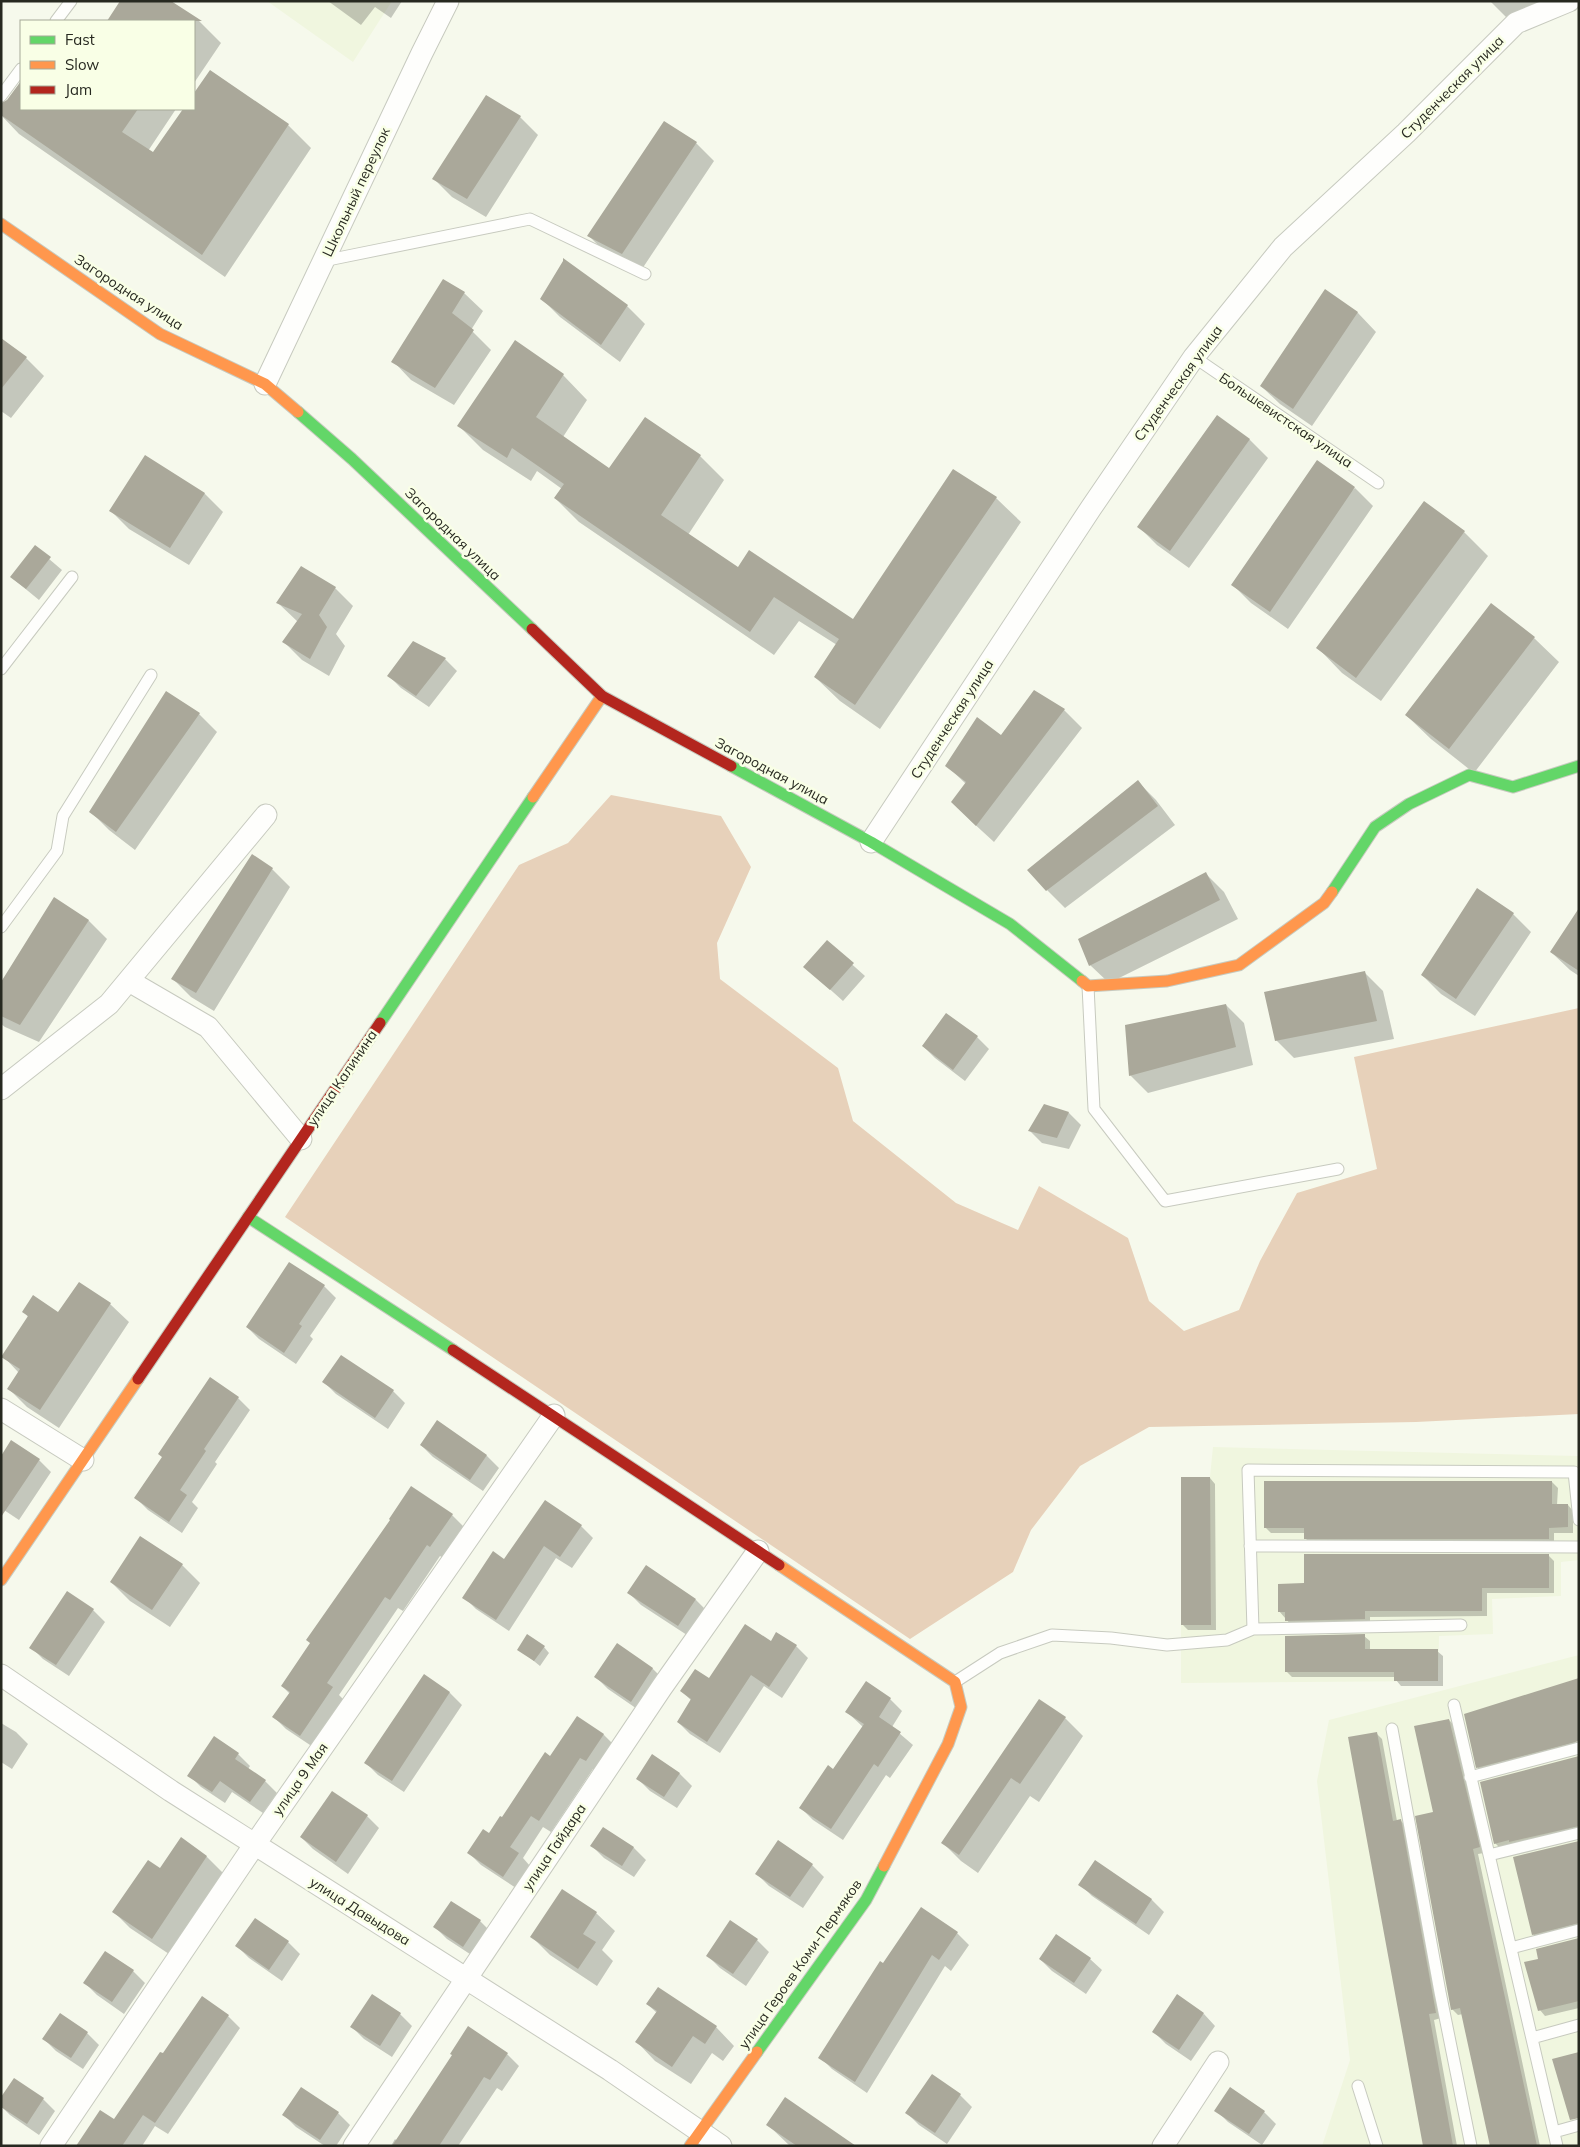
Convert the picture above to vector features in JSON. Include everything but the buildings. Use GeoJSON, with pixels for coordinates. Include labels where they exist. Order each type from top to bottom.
{"type":"FeatureCollection","features":[{"type":"Feature","properties":{"kind":"street","name":"Школьный переулок"},"geometry":{"type":"LineString","coordinates":[[265,384],[448,1]]}},
{"type":"Feature","properties":{"kind":"street","name":"Студенческая улица"},"geometry":{"type":"LineString","coordinates":[[871,842],[1091,508],[1194,357],[1283,246],[1406,133],[1516,23],[1569,1]]}},
{"type":"Feature","properties":{"kind":"street","name":"Загородная улица"},"geometry":{"type":"LineString","coordinates":[[1,224],[160,334],[265,384],[352,459],[602,696],[871,842],[1010,924],[1088,986]]}},
{"type":"Feature","properties":{"kind":"street","name":"улица Калинина"},"geometry":{"type":"LineString","coordinates":[[1,1580],[602,696]]}},
{"type":"Feature","properties":{"kind":"street"},"geometry":{"type":"LineString","coordinates":[[1088,986],[1167,981],[1239,965],[1324,903],[1374,827],[1410,804],[1469,775],[1513,787],[1579,766]]}},
{"type":"Feature","properties":{"kind":"street"},"geometry":{"type":"LineString","coordinates":[[1,1089],[109,1004],[266,815]]}},
{"type":"Feature","properties":{"kind":"street"},"geometry":{"type":"LineString","coordinates":[[128,981],[208,1027],[301,1139]]}},
{"type":"Feature","properties":{"kind":"street"},"geometry":{"type":"LineString","coordinates":[[248,1217],[554,1415],[955,1682]]}},
{"type":"Feature","properties":{"kind":"street"},"geometry":{"type":"LineString","coordinates":[[1,1409],[83,1460]]}},
{"type":"Feature","properties":{"kind":"street","name":"улица 9 Мая"},"geometry":{"type":"LineString","coordinates":[[51,2146],[255,1844],[554,1415]]}},
{"type":"Feature","properties":{"kind":"street","name":"улица Гайдара"},"geometry":{"type":"LineString","coordinates":[[354,2146],[657,1696],[758,1551]]}},
{"type":"Feature","properties":{"kind":"street","name":"улица Давыдова"},"geometry":{"type":"LineString","coordinates":[[1,1675],[171,1791],[610,2070],[695,2138],[721,2146]]}},
{"type":"Feature","properties":{"kind":"street","name":"улица Героев Коми-Пермяков"},"geometry":{"type":"LineString","coordinates":[[695,2138],[866,1900],[948,1744],[962,1707],[955,1682]]}},
{"type":"Feature","properties":{"kind":"street"},"geometry":{"type":"LineString","coordinates":[[1163,2146],[1218,2062]]}},
{"type":"Feature","properties":{"kind":"lane"},"geometry":{"type":"LineString","coordinates":[[57,20],[70,1]]}},
{"type":"Feature","properties":{"kind":"lane"},"geometry":{"type":"LineString","coordinates":[[1,96],[20,70]]}},
{"type":"Feature","properties":{"kind":"lane"},"geometry":{"type":"LineString","coordinates":[[323,261],[530,219],[645,274]]}},
{"type":"Feature","properties":{"kind":"lane","name":"Большевистская улица"},"geometry":{"type":"LineString","coordinates":[[1194,357],[1378,483]]}},
{"type":"Feature","properties":{"kind":"lane"},"geometry":{"type":"LineString","coordinates":[[1,669],[72,577]]}},
{"type":"Feature","properties":{"kind":"lane"},"geometry":{"type":"LineString","coordinates":[[1,927],[57,852],[63,816],[151,675]]}},
{"type":"Feature","properties":{"kind":"lane"},"geometry":{"type":"LineString","coordinates":[[1088,986],[1094,1109],[1165,1201],[1338,1169]]}},
{"type":"Feature","properties":{"kind":"lane"},"geometry":{"type":"LineString","coordinates":[[1253,1630],[1248,1470],[1574,1472],[1579,1520]]}},
{"type":"Feature","properties":{"kind":"lane"},"geometry":{"type":"LineString","coordinates":[[1250,1546],[1579,1546]]}},
{"type":"Feature","properties":{"kind":"lane"},"geometry":{"type":"LineString","coordinates":[[955,1682],[1000,1653],[1052,1635],[1111,1638],[1167,1645],[1227,1640],[1253,1630],[1461,1625]]}},
{"type":"Feature","properties":{"kind":"lane"},"geometry":{"type":"LineString","coordinates":[[1454,1705],[1557,2146]]}},
{"type":"Feature","properties":{"kind":"lane"},"geometry":{"type":"LineString","coordinates":[[1392,1729],[1440,1992],[1471,2146]]}},
{"type":"Feature","properties":{"kind":"lane"},"geometry":{"type":"LineString","coordinates":[[1470,1777],[1579,1748]]}},
{"type":"Feature","properties":{"kind":"lane"},"geometry":{"type":"LineString","coordinates":[[1489,1855],[1579,1833]]}},
{"type":"Feature","properties":{"kind":"lane"},"geometry":{"type":"LineString","coordinates":[[1510,1948],[1579,1930]]}},
{"type":"Feature","properties":{"kind":"lane"},"geometry":{"type":"LineString","coordinates":[[1532,2038],[1579,2025]]}},
{"type":"Feature","properties":{"kind":"lane"},"geometry":{"type":"LineString","coordinates":[[1358,2086],[1377,2146]]}},
{"type":"Feature","properties":{"kind":"lane"},"geometry":{"type":"LineString","coordinates":[[1554,2132],[1579,2125]]}},
{"type":"Feature","properties":{"kind":"shaded area"},"geometry":{"type":"Polygon","coordinates":[[[267,1],[392,1],[353,62],[267,1]]]}},
{"type":"Feature","properties":{"kind":"shaded area"},"geometry":{"type":"Polygon","coordinates":[[[611,795],[721,816],[751,867],[717,943],[720,979],[838,1068],[853,1121],[956,1203],[1018,1230],[1039,1186],[1128,1238],[1149,1301],[1184,1331],[1239,1310],[1260,1261],[1297,1193],[1377,1169],[1354,1057],[1579,1008],[1579,1414],[1416,1422],[1149,1427],[1080,1466],[1031,1530],[1013,1572],[910,1639],[285,1217],[519,865],[568,843],[611,795]]]}},
{"type":"Feature","properties":{"kind":"shaded area"},"geometry":{"type":"Polygon","coordinates":[[[1213,1447],[1579,1456],[1579,1560],[1561,1562],[1561,1596],[1492,1599],[1493,1634],[1439,1636],[1438,1681],[1181,1683],[1181,1477],[1210,1477],[1213,1447]]]}},
{"type":"Feature","properties":{"kind":"shaded area"},"geometry":{"type":"Polygon","coordinates":[[[1579,1655],[1579,2146],[1322,2146],[1350,2060],[1317,1781],[1329,1720],[1579,1655]]]}},
{"type":"Feature","properties":{"kind":"traffic: fast"},"geometry":{"type":"LineString","coordinates":[[298,412],[352,459],[532,629]]}},
{"type":"Feature","properties":{"kind":"traffic: fast"},"geometry":{"type":"LineString","coordinates":[[731,766],[871,842],[1010,924],[1082,981]]}},
{"type":"Feature","properties":{"kind":"traffic: fast"},"geometry":{"type":"LineString","coordinates":[[1332,892],[1375,827],[1409,804],[1469,775],[1513,787],[1579,766]]}},
{"type":"Feature","properties":{"kind":"traffic: fast"},"geometry":{"type":"LineString","coordinates":[[380,1023],[533,797]]}},
{"type":"Feature","properties":{"kind":"traffic: fast"},"geometry":{"type":"LineString","coordinates":[[248,1217],[453,1350]]}},
{"type":"Feature","properties":{"kind":"traffic: fast"},"geometry":{"type":"LineString","coordinates":[[757,2052],[866,1900],[884,1866]]}},
{"type":"Feature","properties":{"kind":"traffic: slow"},"geometry":{"type":"LineString","coordinates":[[1,224],[160,334],[265,384],[298,412]]}},
{"type":"Feature","properties":{"kind":"traffic: slow"},"geometry":{"type":"LineString","coordinates":[[533,797],[602,696]]}},
{"type":"Feature","properties":{"kind":"traffic: slow"},"geometry":{"type":"LineString","coordinates":[[1082,981],[1088,986],[1167,981],[1239,965],[1324,903],[1332,892]]}},
{"type":"Feature","properties":{"kind":"traffic: slow"},"geometry":{"type":"LineString","coordinates":[[1,1580],[138,1379]]}},
{"type":"Feature","properties":{"kind":"traffic: slow"},"geometry":{"type":"LineString","coordinates":[[779,1565],[955,1682],[961,1707],[948,1744],[884,1866]]}},
{"type":"Feature","properties":{"kind":"traffic: slow"},"geometry":{"type":"LineString","coordinates":[[690,2146],[757,2052]]}},
{"type":"Feature","properties":{"kind":"traffic: jam"},"geometry":{"type":"LineString","coordinates":[[532,629],[602,696],[731,766]]}},
{"type":"Feature","properties":{"kind":"traffic: jam"},"geometry":{"type":"LineString","coordinates":[[138,1379],[380,1023]]}},
{"type":"Feature","properties":{"kind":"traffic: jam"},"geometry":{"type":"LineString","coordinates":[[453,1350],[779,1565]]}}]}
